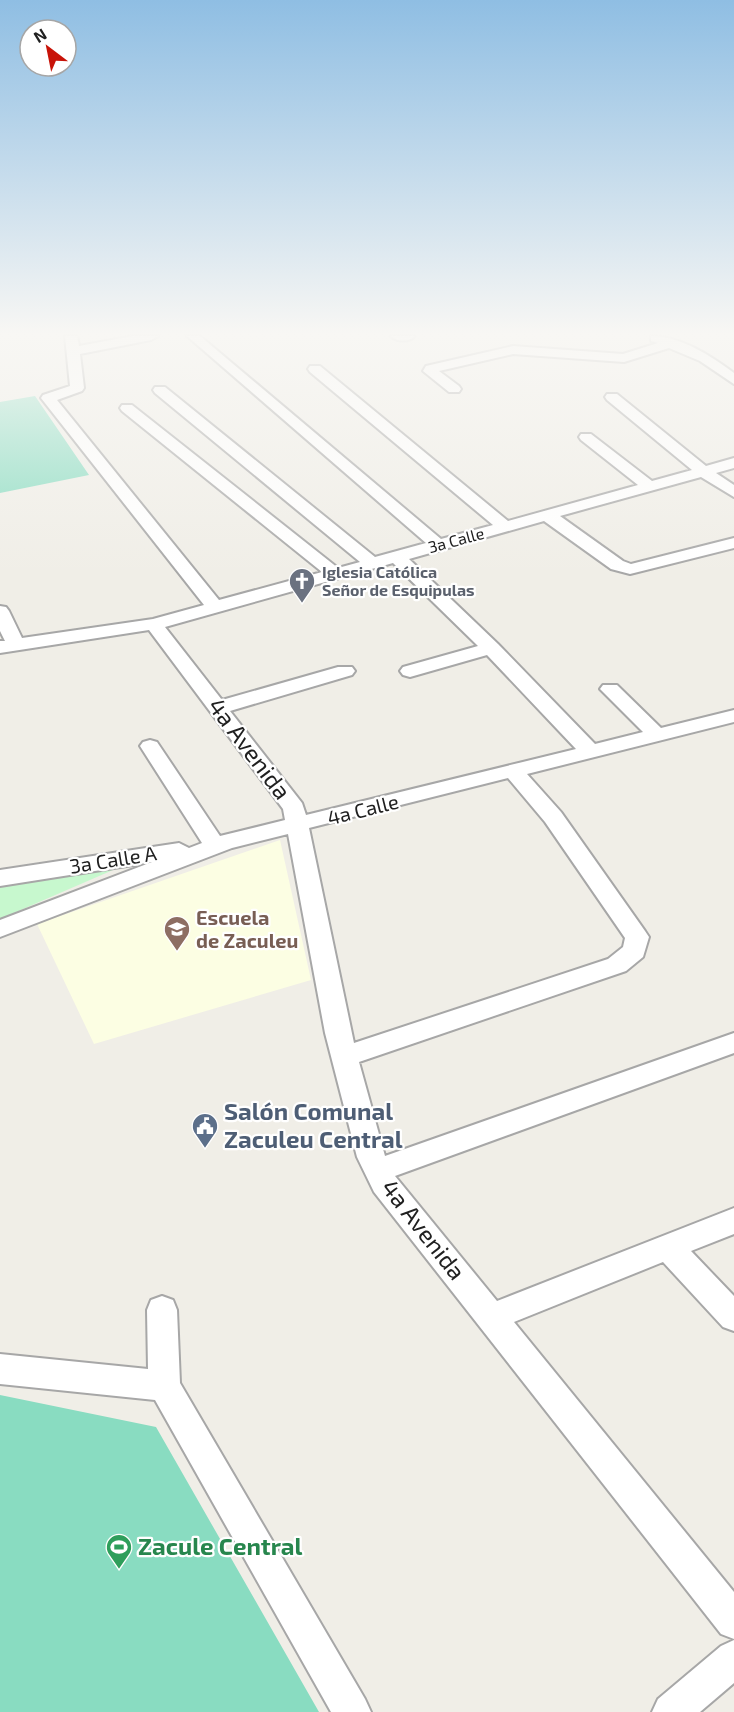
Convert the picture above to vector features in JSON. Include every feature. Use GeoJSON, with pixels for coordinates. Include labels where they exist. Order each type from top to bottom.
{"type":"FeatureCollection","features":[{"type":"Feature","properties":{"kind":"street"},"geometry":{"type":"LineString","coordinates":[[62,416],[215,607]]}},
{"type":"Feature","properties":{"kind":"street"},"geometry":{"type":"LineString","coordinates":[[137,416],[335,573]]}},
{"type":"Feature","properties":{"kind":"street"},"geometry":{"type":"LineString","coordinates":[[192,416],[372,563]]}},
{"type":"Feature","properties":{"kind":"street"},"geometry":{"type":"LineString","coordinates":[[287,416],[438,545]]}},
{"type":"Feature","properties":{"kind":"street"},"geometry":{"type":"LineString","coordinates":[[371,416],[505,527]]}},
{"type":"Feature","properties":{"kind":"street"},"geometry":{"type":"LineString","coordinates":[[635,416],[704,472],[734,492]]}},
{"type":"Feature","properties":{"kind":"street"},"geometry":{"type":"LineString","coordinates":[[586,437],[650,486]]}},
{"type":"Feature","properties":{"kind":"street","name":"3a Calle"},"geometry":{"type":"LineString","coordinates":[[8,646],[154,624],[734,463]]}},
{"type":"Feature","properties":{"kind":"street"},"geometry":{"type":"LineString","coordinates":[[547,514],[617,565],[630,569],[734,543]]}},
{"type":"Feature","properties":{"kind":"street"},"geometry":{"type":"LineString","coordinates":[[397,557],[491,648],[591,752]]}},
{"type":"Feature","properties":{"kind":"street"},"geometry":{"type":"LineString","coordinates":[[0,611],[8,646]]}},
{"type":"Feature","properties":{"kind":"street","name":"4a Avenida"},"geometry":{"type":"LineString","coordinates":[[154,624],[294,808],[344,1057],[371,1157],[384,1183],[734,1621]]}},
{"type":"Feature","properties":{"kind":"street"},"geometry":{"type":"LineString","coordinates":[[410,671],[491,648]]}},
{"type":"Feature","properties":{"kind":"street"},"geometry":{"type":"LineString","coordinates":[[218,708],[345,671]]}},
{"type":"Feature","properties":{"kind":"street"},"geometry":{"type":"LineString","coordinates":[[610,689],[656,734]]}},
{"type":"Feature","properties":{"kind":"street","name":"4a Calle"},"geometry":{"type":"LineString","coordinates":[[0,929],[219,843],[298,826],[734,716]]}},
{"type":"Feature","properties":{"kind":"street"},"geometry":{"type":"LineString","coordinates":[[150,746],[219,843]]}},
{"type":"Feature","properties":{"kind":"street"},"geometry":{"type":"LineString","coordinates":[[344,1057],[617,965],[634,951],[637,938],[553,817],[514,772]]}},
{"type":"Feature","properties":{"kind":"street","name":"3a Calle A"},"geometry":{"type":"LineString","coordinates":[[0,878],[219,843]]}},
{"type":"Feature","properties":{"kind":"street"},"geometry":{"type":"LineString","coordinates":[[378,1170],[734,1043]]}},
{"type":"Feature","properties":{"kind":"street"},"geometry":{"type":"LineString","coordinates":[[491,1317],[734,1221]]}},
{"type":"Feature","properties":{"kind":"street"},"geometry":{"type":"LineString","coordinates":[[668,1247],[734,1317]]}},
{"type":"Feature","properties":{"kind":"street"},"geometry":{"type":"LineString","coordinates":[[162,1310],[164,1386],[352,1712]]}},
{"type":"Feature","properties":{"kind":"street"},"geometry":{"type":"LineString","coordinates":[[0,1369],[164,1386]]}},
{"type":"Feature","properties":{"kind":"street"},"geometry":{"type":"LineString","coordinates":[[671,1712],[734,1659]]}},
{"type":"Feature","properties":{"kind":"shaded area","name":"Escuela de Zaculeu"},"geometry":{"type":"Polygon","coordinates":[[[280,840],[311,980],[94,1044],[37,924],[280,840]]]}},
{"type":"Feature","properties":{"kind":"green space"},"geometry":{"type":"Polygon","coordinates":[[[0,416],[49,416],[89,475],[0,493],[0,416]]]}},
{"type":"Feature","properties":{"kind":"green space"},"geometry":{"type":"Polygon","coordinates":[[[143,857],[0,919],[0,875],[143,857]]]}},
{"type":"Feature","properties":{"kind":"green space","name":"Zacule Central"},"geometry":{"type":"Polygon","coordinates":[[[0,1395],[156,1427],[319,1712],[0,1712],[0,1395]]]}},
{"type":"Feature","properties":{"kind":"place","name":"Iglesia Católica Señor de Esquipulas"},"geometry":{"type":"Point","coordinates":[302,604]}},
{"type":"Feature","properties":{"kind":"place","name":"Escuela de Zaculeu"},"geometry":{"type":"Point","coordinates":[177,952]}},
{"type":"Feature","properties":{"kind":"place","name":"Salón Comunal Zaculeu Central"},"geometry":{"type":"Point","coordinates":[205,1149]}},
{"type":"Feature","properties":{"kind":"place","name":"Zacule Central"},"geometry":{"type":"Point","coordinates":[119,1570]}}]}
